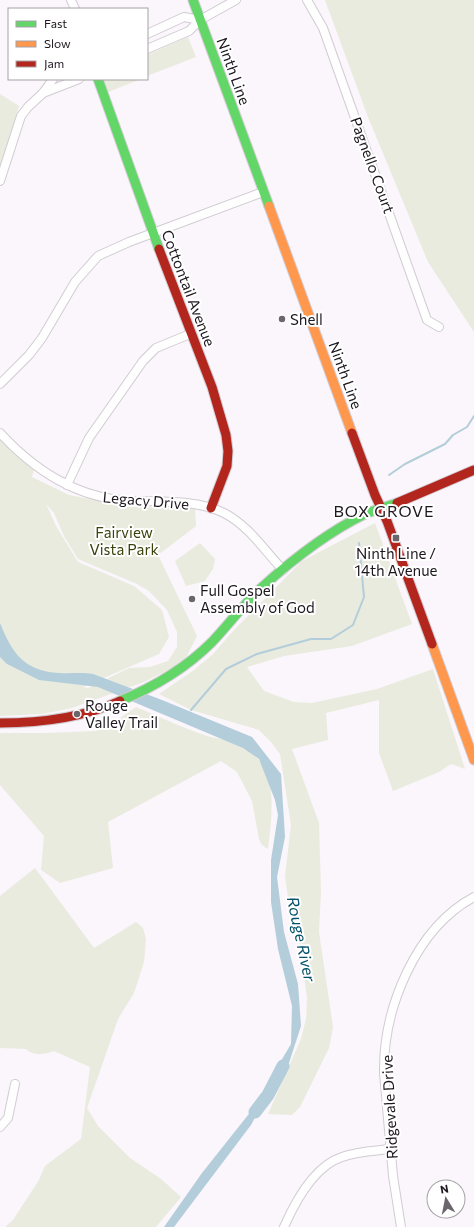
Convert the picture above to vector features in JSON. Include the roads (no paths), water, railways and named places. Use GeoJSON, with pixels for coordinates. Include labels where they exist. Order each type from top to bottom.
{"type":"FeatureCollection","features":[{"type":"Feature","properties":{"kind":"street","name":"Ninth Line"},"geometry":{"type":"LineString","coordinates":[[192,0],[375,495],[382,508],[474,760]]}},
{"type":"Feature","properties":{"kind":"street"},"geometry":{"type":"LineString","coordinates":[[148,49],[189,31],[200,20],[236,0]]}},
{"type":"Feature","properties":{"kind":"street","name":"Pagnello Court"},"geometry":{"type":"LineString","coordinates":[[307,0],[323,28],[427,320],[439,327]]}},
{"type":"Feature","properties":{"kind":"street"},"geometry":{"type":"LineString","coordinates":[[148,34],[184,17],[200,20]]}},
{"type":"Feature","properties":{"kind":"street"},"geometry":{"type":"LineString","coordinates":[[0,181],[21,116],[33,101],[43,93],[52,80]]}},
{"type":"Feature","properties":{"kind":"street"},"geometry":{"type":"LineString","coordinates":[[43,93],[76,80]]}},
{"type":"Feature","properties":{"kind":"street","name":"Cottontail Avenue"},"geometry":{"type":"LineString","coordinates":[[98,80],[190,334],[206,371],[222,420],[228,450],[228,464],[211,508]]}},
{"type":"Feature","properties":{"kind":"street"},"geometry":{"type":"LineString","coordinates":[[0,384],[29,355],[42,338],[75,282],[98,256],[153,233],[263,192]]}},
{"type":"Feature","properties":{"kind":"street"},"geometry":{"type":"LineString","coordinates":[[67,485],[89,438],[143,361],[156,348],[190,334]]}},
{"type":"Feature","properties":{"kind":"street","name":"Legacy Drive"},"geometry":{"type":"LineString","coordinates":[[0,433],[16,450],[43,472],[67,485],[90,494],[135,501],[184,503],[211,508],[223,513],[249,532],[283,570]]}},
{"type":"Feature","properties":{"kind":"street"},"geometry":{"type":"LineString","coordinates":[[0,723],[14,724],[66,718],[112,704],[163,681],[205,648],[248,601],[272,578],[306,551],[362,516],[435,488],[474,470]]}},
{"type":"Feature","properties":{"kind":"street"},"geometry":{"type":"LineString","coordinates":[[269,556],[272,569],[272,578]]}},
{"type":"Feature","properties":{"kind":"street","name":"Ridgevale Drive"},"geometry":{"type":"LineString","coordinates":[[401,1227],[392,1176],[384,1057],[389,1025],[408,972],[426,939],[446,915],[474,897]]}},
{"type":"Feature","properties":{"kind":"street"},"geometry":{"type":"LineString","coordinates":[[0,1127],[8,1118],[15,1084]]}},
{"type":"Feature","properties":{"kind":"street"},"geometry":{"type":"LineString","coordinates":[[284,1227],[303,1192],[321,1170],[330,1163],[340,1157],[363,1151],[391,1149]]}},
{"type":"Feature","properties":{"kind":"water"},"geometry":{"type":"Polygon","coordinates":[[[0,623],[9,643],[15,651],[28,664],[37,669],[47,672],[93,674],[162,700],[252,737],[281,774],[285,837],[277,877],[284,932],[298,984],[301,1026],[289,1063],[282,1075],[274,1082],[251,1125],[174,1227],[164,1227],[202,1173],[252,1110],[291,1044],[292,1006],[278,949],[271,902],[271,860],[278,815],[275,800],[259,759],[243,748],[98,687],[39,680],[7,664],[0,657],[0,623]]]}},
{"type":"Feature","properties":{"kind":"waterway"},"geometry":{"type":"LineString","coordinates":[[389,475],[405,464],[445,444],[453,435],[467,427],[474,416]]}},
{"type":"Feature","properties":{"kind":"waterway"},"geometry":{"type":"LineString","coordinates":[[191,710],[226,669],[257,654],[311,639],[331,639],[353,625],[364,597],[359,543]]}},
{"type":"Feature","properties":{"kind":"waterway","name":"Rouge River"},"geometry":{"type":"LineString","coordinates":[[255,1112],[268,1095],[283,1066]]}},
{"type":"Feature","properties":{"kind":"place","name":"Shell"},"geometry":{"type":"Point","coordinates":[282,319]}},
{"type":"Feature","properties":{"kind":"place","name":"Ninth Line / 14th Avenue"},"geometry":{"type":"Point","coordinates":[396,538]}},
{"type":"Feature","properties":{"kind":"place","name":"Full Gospel Assembly of God"},"geometry":{"type":"Point","coordinates":[192,599]}},
{"type":"Feature","properties":{"kind":"place","name":"Rouge Valley Trail"},"geometry":{"type":"Point","coordinates":[77,714]}},
{"type":"Feature","properties":{"kind":"district","name":"BOX GROVE"},"geometry":{"type":"Point","coordinates":[384,510]}},
{"type":"Feature","properties":{"kind":"park label","name":"Fairview Vista Park"},"geometry":{"type":"Point","coordinates":[124,540]}}]}
